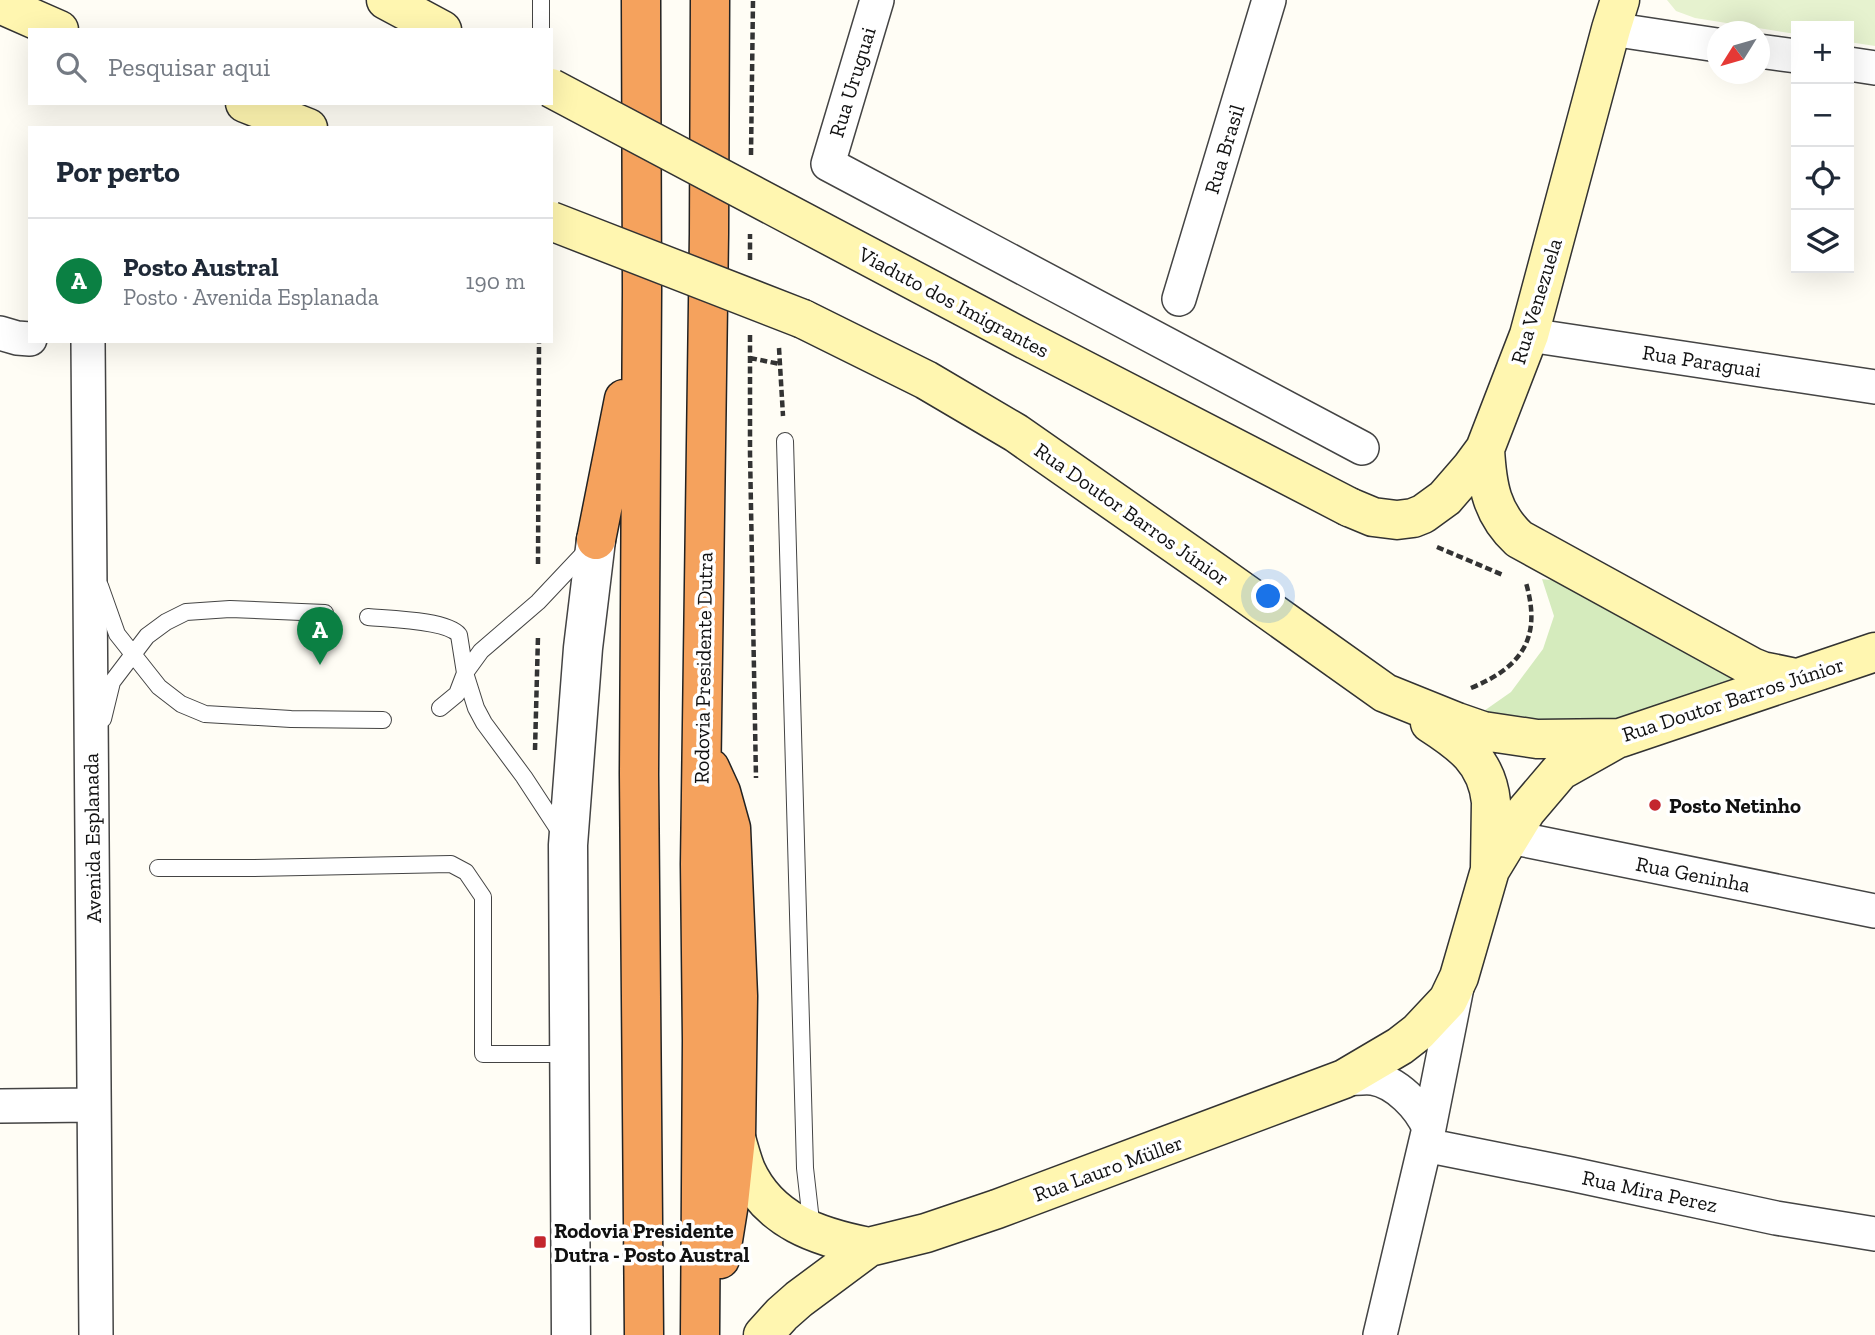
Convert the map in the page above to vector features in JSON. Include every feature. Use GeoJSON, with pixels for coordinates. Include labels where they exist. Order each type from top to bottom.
{"type":"FeatureCollection","features":[{"type":"Feature","properties":{"kind":"highway"},"geometry":{"type":"LineString","coordinates":[[641,0],[639,788],[644,1335]]}},
{"type":"Feature","properties":{"kind":"highway","name":"Rodovia Presidente Dutra"},"geometry":{"type":"LineString","coordinates":[[700,1329],[700,864],[710,0]]}},
{"type":"Feature","properties":{"kind":"highway"},"geometry":{"type":"LineString","coordinates":[[596,540],[642,304]]}},
{"type":"Feature","properties":{"kind":"highway"},"geometry":{"type":"LineString","coordinates":[[700,1329],[715,1281],[729,1203],[736,1139],[738,996],[731,828],[721,792],[703,754]]}},
{"type":"Feature","properties":{"kind":"main road"},"geometry":{"type":"LineString","coordinates":[[386,0],[438,28]]}},
{"type":"Feature","properties":{"kind":"main road"},"geometry":{"type":"LineString","coordinates":[[0,4],[54,28]]}},
{"type":"Feature","properties":{"kind":"main road","name":"Rua Venezuela"},"geometry":{"type":"LineString","coordinates":[[1354,509],[1373,517],[1396,520],[1423,514],[1457,486],[1485,449],[1529,335],[1616,14]]}},
{"type":"Feature","properties":{"kind":"main road","name":"Viaduto dos Imigrantes"},"geometry":{"type":"LineString","coordinates":[[553,89],[1016,335],[1354,509]]}},
{"type":"Feature","properties":{"kind":"main road"},"geometry":{"type":"LineString","coordinates":[[250,105],[303,126]]}},
{"type":"Feature","properties":{"kind":"main road","name":"Rua Doutor Barros Júnior"},"geometry":{"type":"LineString","coordinates":[[553,222],[803,319],[926,380],[1016,433],[1384,693],[1457,722],[1493,733],[1537,739],[1620,738],[1875,652]]}},
{"type":"Feature","properties":{"kind":"main road"},"geometry":{"type":"LineString","coordinates":[[1485,449],[1487,479],[1493,501],[1504,522],[1519,539],[1752,667],[1796,678]]}},
{"type":"Feature","properties":{"kind":"main road","name":"Rua Lauro Müller"},"geometry":{"type":"LineString","coordinates":[[1384,693],[1461,743],[1476,760],[1490,793],[1490,870]]}},
{"type":"Feature","properties":{"kind":"main road","name":"Rua Lauro Müller"},"geometry":{"type":"LineString","coordinates":[[763,1335],[799,1298],[869,1247],[926,1233],[997,1209],[1344,1079],[1400,1046],[1418,1032],[1448,1000],[1459,977],[1490,870],[1537,796],[1560,771],[1620,738]]}},
{"type":"Feature","properties":{"kind":"main road","name":"Rua Lauro Müller"},"geometry":{"type":"LineString","coordinates":[[736,1139],[745,1168],[762,1195],[785,1217],[812,1232],[869,1247]]}},
{"type":"Feature","properties":{"kind":"street","name":"Rua Uruguai"},"geometry":{"type":"LineString","coordinates":[[877,0],[828,163],[1362,448]]}},
{"type":"Feature","properties":{"kind":"street","name":"Rua Brasil"},"geometry":{"type":"LineString","coordinates":[[1179,299],[1269,0]]}},
{"type":"Feature","properties":{"kind":"street"},"geometry":{"type":"LineString","coordinates":[[1616,14],[1707,42]]}},
{"type":"Feature","properties":{"kind":"street"},"geometry":{"type":"LineString","coordinates":[[1770,52],[1791,55]]}},
{"type":"Feature","properties":{"kind":"street"},"geometry":{"type":"LineString","coordinates":[[1854,65],[1875,68]]}},
{"type":"Feature","properties":{"kind":"street"},"geometry":{"type":"LineString","coordinates":[[0,333],[28,339]]}},
{"type":"Feature","properties":{"kind":"street","name":"Rua Paraguai"},"geometry":{"type":"LineString","coordinates":[[1529,335],[1875,387]]}},
{"type":"Feature","properties":{"kind":"street","name":"Avenida Esplanada"},"geometry":{"type":"LineString","coordinates":[[88,343],[96,1335]]}},
{"type":"Feature","properties":{"kind":"street"},"geometry":{"type":"LineString","coordinates":[[571,1335],[569,845],[583,648],[596,540]]}},
{"type":"Feature","properties":{"kind":"street","name":"Rua Geninha"},"geometry":{"type":"LineString","coordinates":[[1510,837],[1875,911]]}},
{"type":"Feature","properties":{"kind":"street","name":"Rua Lauro Müller"},"geometry":{"type":"LineString","coordinates":[[1380,1335],[1427,1136],[1459,977]]}},
{"type":"Feature","properties":{"kind":"street","name":"Rua Lauro Müller"},"geometry":{"type":"LineString","coordinates":[[1344,1079],[1373,1078],[1392,1086],[1422,1114],[1427,1136]]}},
{"type":"Feature","properties":{"kind":"street"},"geometry":{"type":"LineString","coordinates":[[0,1106],[94,1105]]}},
{"type":"Feature","properties":{"kind":"street","name":"Rua Mira Perez"},"geometry":{"type":"LineString","coordinates":[[1427,1136],[1571,1174],[1776,1218],[1875,1234]]}},
{"type":"Feature","properties":{"kind":"lane"},"geometry":{"type":"LineString","coordinates":[[541,0],[541,28]]}},
{"type":"Feature","properties":{"kind":"lane"},"geometry":{"type":"LineString","coordinates":[[785,441],[805,1168],[812,1232]]}},
{"type":"Feature","properties":{"kind":"lane"},"geometry":{"type":"LineString","coordinates":[[440,708],[457,694],[465,673],[486,646],[538,602],[596,540]]}},
{"type":"Feature","properties":{"kind":"lane"},"geometry":{"type":"LineString","coordinates":[[90,557],[117,634],[159,687],[181,704],[205,714],[383,720]]}},
{"type":"Feature","properties":{"kind":"lane"},"geometry":{"type":"LineString","coordinates":[[91,765],[112,682],[147,636],[166,622],[186,612],[230,609],[325,613]]}},
{"type":"Feature","properties":{"kind":"lane"},"geometry":{"type":"LineString","coordinates":[[368,617],[435,624],[455,630],[459,635],[465,673],[476,708],[569,845]]}},
{"type":"Feature","properties":{"kind":"lane"},"geometry":{"type":"LineString","coordinates":[[158,868],[451,864],[466,872],[483,897],[483,1054],[569,1054]]}},
{"type":"Feature","properties":{"kind":"path"},"geometry":{"type":"LineString","coordinates":[[756,780],[750,358],[780,364],[785,441]]}},
{"type":"Feature","properties":{"kind":"path"},"geometry":{"type":"LineString","coordinates":[[1459,691],[1484,683],[1503,672],[1523,649],[1532,620],[1530,598],[1523,576]]}},
{"type":"Feature","properties":{"kind":"green space"},"geometry":{"type":"Polygon","coordinates":[[[1667,0],[1875,0],[1875,46],[1854,43],[1854,21],[1791,21],[1791,33],[1770,30],[1770,21],[1714,21],[1676,11],[1667,0]]]}},
{"type":"Feature","properties":{"kind":"green space"},"geometry":{"type":"Polygon","coordinates":[[[1542,579],[1576,583],[1755,684],[1603,731],[1471,720],[1511,692],[1543,649],[1554,616],[1542,579]]]}},
{"type":"Feature","properties":{"kind":"place","name":"Posto Austral"},"geometry":{"type":"Point","coordinates":[320,665]}},
{"type":"Feature","properties":{"kind":"place","name":"Posto Netinho"},"geometry":{"type":"Point","coordinates":[1655,805]}},
{"type":"Feature","properties":{"kind":"place","name":"Rodovia Presidente Dutra - Posto Austral"},"geometry":{"type":"Point","coordinates":[540,1242]}}]}
